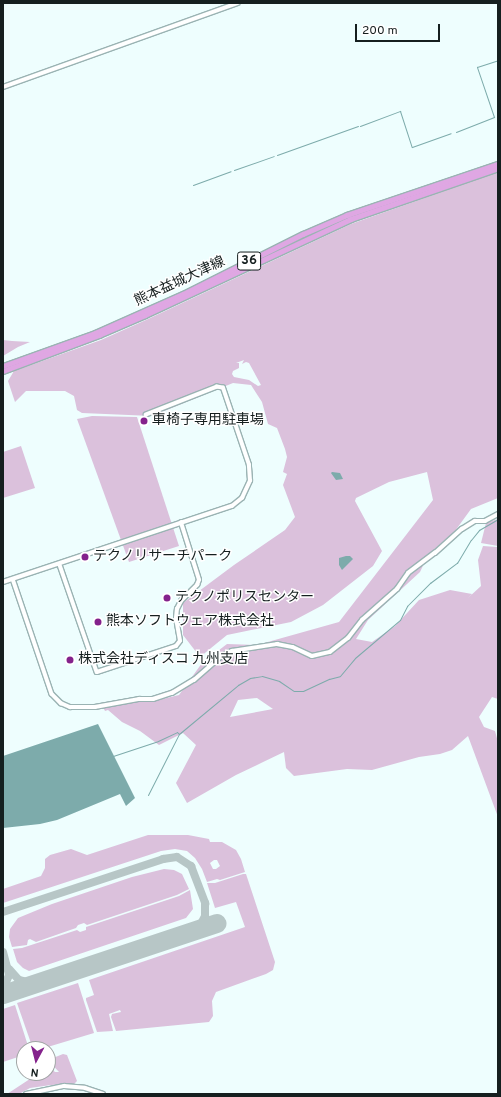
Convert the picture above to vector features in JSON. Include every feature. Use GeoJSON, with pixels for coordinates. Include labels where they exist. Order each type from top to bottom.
{"type":"FeatureCollection","features":[{"type":"Feature","properties":{"kind":"main road","name":"熊本益城大津線"},"geometry":{"type":"LineString","coordinates":[[3,366],[95,333],[154,307],[303,234],[347,215],[498,164]]}},
{"type":"Feature","properties":{"kind":"main road","name":"熊本益城大津線"},"geometry":{"type":"LineString","coordinates":[[3,371],[99,335],[139,318],[351,219],[498,168]]}},
{"type":"Feature","properties":{"kind":"main road"},"geometry":{"type":"LineString","coordinates":[[26,1094],[64,1086],[85,1088],[103,1094]]}},
{"type":"Feature","properties":{"kind":"street"},"geometry":{"type":"LineString","coordinates":[[3,87],[237,3]]}},
{"type":"Feature","properties":{"kind":"street"},"geometry":{"type":"LineString","coordinates":[[3,582],[60,565],[232,506],[242,498],[246,493],[250,481],[249,465],[221,386],[146,416]]}},
{"type":"Feature","properties":{"kind":"street"},"geometry":{"type":"LineString","coordinates":[[13,579],[52,694],[61,703],[70,707],[88,708],[139,699],[153,699],[172,693],[194,680],[222,656],[232,652],[277,644],[293,647],[312,656],[330,652],[348,638],[362,620],[397,589],[408,573],[435,553],[462,529],[475,521],[485,521],[498,514]]}},
{"type":"Feature","properties":{"kind":"street"},"geometry":{"type":"LineString","coordinates":[[60,565],[97,672],[176,646],[180,641],[176,618],[177,609],[181,601],[197,585],[199,580],[181,523]]}},
{"type":"Feature","properties":{"kind":"shaded area"},"geometry":{"type":"Polygon","coordinates":[[[498,172],[498,498],[471,509],[455,531],[428,555],[420,572],[368,620],[356,639],[372,642],[395,626],[419,600],[450,590],[472,594],[468,598],[481,586],[478,560],[483,546],[497,547],[498,699],[492,697],[479,717],[484,727],[495,731],[498,742],[498,817],[468,736],[452,750],[440,754],[419,757],[372,770],[347,769],[294,776],[286,768],[284,752],[236,775],[187,803],[176,783],[196,745],[183,733],[159,745],[140,731],[122,722],[108,710],[105,711],[103,707],[135,701],[150,702],[179,695],[202,663],[227,644],[257,645],[339,622],[433,500],[427,472],[389,482],[356,498],[355,501],[382,551],[373,566],[323,605],[291,622],[227,635],[200,657],[183,635],[183,603],[234,565],[285,530],[295,517],[283,485],[287,474],[283,472],[287,457],[285,449],[277,428],[268,424],[262,402],[251,385],[233,383],[152,416],[82,413],[77,410],[74,396],[65,391],[26,391],[15,402],[8,381],[14,371],[101,340],[351,224],[498,172]],[[244,360],[236,363],[239,363],[239,368],[233,371],[232,374],[234,377],[249,380],[258,386],[261,385],[249,363],[246,362],[242,364],[244,360]],[[257,698],[238,700],[230,717],[273,709],[257,698]]]}},
{"type":"Feature","properties":{"kind":"shaded area"},"geometry":{"type":"Polygon","coordinates":[[[3,340],[12,341],[30,342],[3,356],[3,340]]]}},
{"type":"Feature","properties":{"kind":"shaded area"},"geometry":{"type":"Polygon","coordinates":[[[92,416],[137,417],[179,546],[129,562],[77,419],[92,416]]]}},
{"type":"Feature","properties":{"kind":"shaded area"},"geometry":{"type":"Polygon","coordinates":[[[21,446],[35,488],[3,498],[3,452],[21,446]]]}},
{"type":"Feature","properties":{"kind":"shaded area"},"geometry":{"type":"Polygon","coordinates":[[[498,519],[498,546],[481,543],[486,523],[498,519]]]}},
{"type":"Feature","properties":{"kind":"shaded area"},"geometry":{"type":"Polygon","coordinates":[[[148,835],[188,835],[209,839],[210,842],[222,842],[236,850],[241,859],[245,872],[220,880],[217,879],[207,882],[202,869],[195,858],[187,851],[175,849],[161,851],[3,903],[3,889],[41,876],[45,868],[45,859],[50,855],[71,849],[87,855],[148,835]],[[217,860],[210,863],[213,869],[220,866],[217,860]]]}},
{"type":"Feature","properties":{"kind":"shaded area"},"geometry":{"type":"Polygon","coordinates":[[[164,869],[174,870],[182,874],[189,889],[177,895],[87,925],[84,923],[78,925],[76,928],[36,942],[30,939],[28,940],[27,945],[12,947],[9,937],[10,929],[18,918],[52,904],[132,877],[164,869]]]}},
{"type":"Feature","properties":{"kind":"shaded area"},"geometry":{"type":"Polygon","coordinates":[[[246,874],[275,962],[273,970],[266,974],[216,992],[212,1001],[213,1016],[209,1022],[116,1031],[111,1017],[112,1014],[121,1012],[120,1010],[109,1014],[113,1031],[97,1032],[86,1000],[86,998],[94,995],[89,980],[245,927],[236,902],[215,908],[207,883],[215,883],[246,874]]]}},
{"type":"Feature","properties":{"kind":"shaded area"},"geometry":{"type":"Polygon","coordinates":[[[190,890],[193,909],[186,918],[29,971],[17,962],[13,949],[22,948],[77,930],[80,932],[86,930],[86,927],[179,896],[190,890]]]}},
{"type":"Feature","properties":{"kind":"shaded area"},"geometry":{"type":"Polygon","coordinates":[[[78,983],[94,1033],[56,1044],[56,1041],[30,1041],[17,1003],[78,983]]]}},
{"type":"Feature","properties":{"kind":"shaded area"},"geometry":{"type":"Polygon","coordinates":[[[15,1005],[26,1041],[16,1041],[16,1058],[3,1062],[3,1009],[15,1005]]]}},
{"type":"Feature","properties":{"kind":"shaded area"},"geometry":{"type":"Polygon","coordinates":[[[63,1054],[67,1055],[77,1081],[74,1084],[30,1088],[19,1094],[7,1094],[27,1081],[56,1081],[56,1072],[59,1072],[56,1069],[56,1057],[63,1054]]]}},
{"type":"Feature","properties":{"kind":"water"},"geometry":{"type":"Polygon","coordinates":[[[331,473],[340,473],[343,479],[336,480],[331,473]]]}},
{"type":"Feature","properties":{"kind":"water"},"geometry":{"type":"Polygon","coordinates":[[[350,556],[353,559],[342,570],[339,565],[339,558],[350,556]]]}},
{"type":"Feature","properties":{"kind":"water"},"geometry":{"type":"Polygon","coordinates":[[[98,724],[135,798],[126,806],[120,794],[57,820],[40,824],[3,828],[3,756],[98,724]]]}},
{"type":"Feature","properties":{"kind":"waterway"},"geometry":{"type":"LineString","coordinates":[[456,132],[494,117],[477,67],[498,60]]}},
{"type":"Feature","properties":{"kind":"waterway"},"geometry":{"type":"LineString","coordinates":[[360,126],[400,111],[412,147],[451,133]]}},
{"type":"Feature","properties":{"kind":"waterway"},"geometry":{"type":"LineString","coordinates":[[277,155],[358,126]]}},
{"type":"Feature","properties":{"kind":"waterway"},"geometry":{"type":"LineString","coordinates":[[234,170],[274,156]]}},
{"type":"Feature","properties":{"kind":"waterway"},"geometry":{"type":"LineString","coordinates":[[193,185],[231,171]]}},
{"type":"Feature","properties":{"kind":"waterway"},"geometry":{"type":"LineString","coordinates":[[148,795],[179,734],[238,685],[250,678],[262,676],[279,681],[294,691],[303,691],[329,679],[340,676],[355,658],[400,620],[407,606],[430,583],[457,563],[479,530],[498,519]]}},
{"type":"Feature","properties":{"kind":"waterway"},"geometry":{"type":"LineString","coordinates":[[113,756],[158,741],[177,732],[179,734]]}},
{"type":"Feature","properties":{"kind":"taxiway"},"geometry":{"type":"LineString","coordinates":[[3,912],[163,859],[177,857],[191,866],[205,903],[205,916],[200,926],[196,930]]}},
{"type":"Feature","properties":{"kind":"taxiway"},"geometry":{"type":"LineString","coordinates":[[3,952],[9,975],[3,990]]}},
{"type":"Feature","properties":{"kind":"taxiway"},"geometry":{"type":"LineString","coordinates":[[9,969],[19,980],[35,984]]}},
{"type":"Feature","properties":{"kind":"runway"},"geometry":{"type":"LineString","coordinates":[[3,994],[216,923]]}},
{"type":"Feature","properties":{"kind":"place","name":"車椅子専用駐車場"},"geometry":{"type":"Point","coordinates":[144,421]}},
{"type":"Feature","properties":{"kind":"place","name":"テクノリサーチパーク"},"geometry":{"type":"Point","coordinates":[85,557]}},
{"type":"Feature","properties":{"kind":"place","name":"テクノポリスセンター"},"geometry":{"type":"Point","coordinates":[167,598]}},
{"type":"Feature","properties":{"kind":"place","name":"熊本ソフトウェア株式会社"},"geometry":{"type":"Point","coordinates":[98,622]}},
{"type":"Feature","properties":{"kind":"place","name":"株式会社ディスコ 九州支店"},"geometry":{"type":"Point","coordinates":[70,660]}}]}
